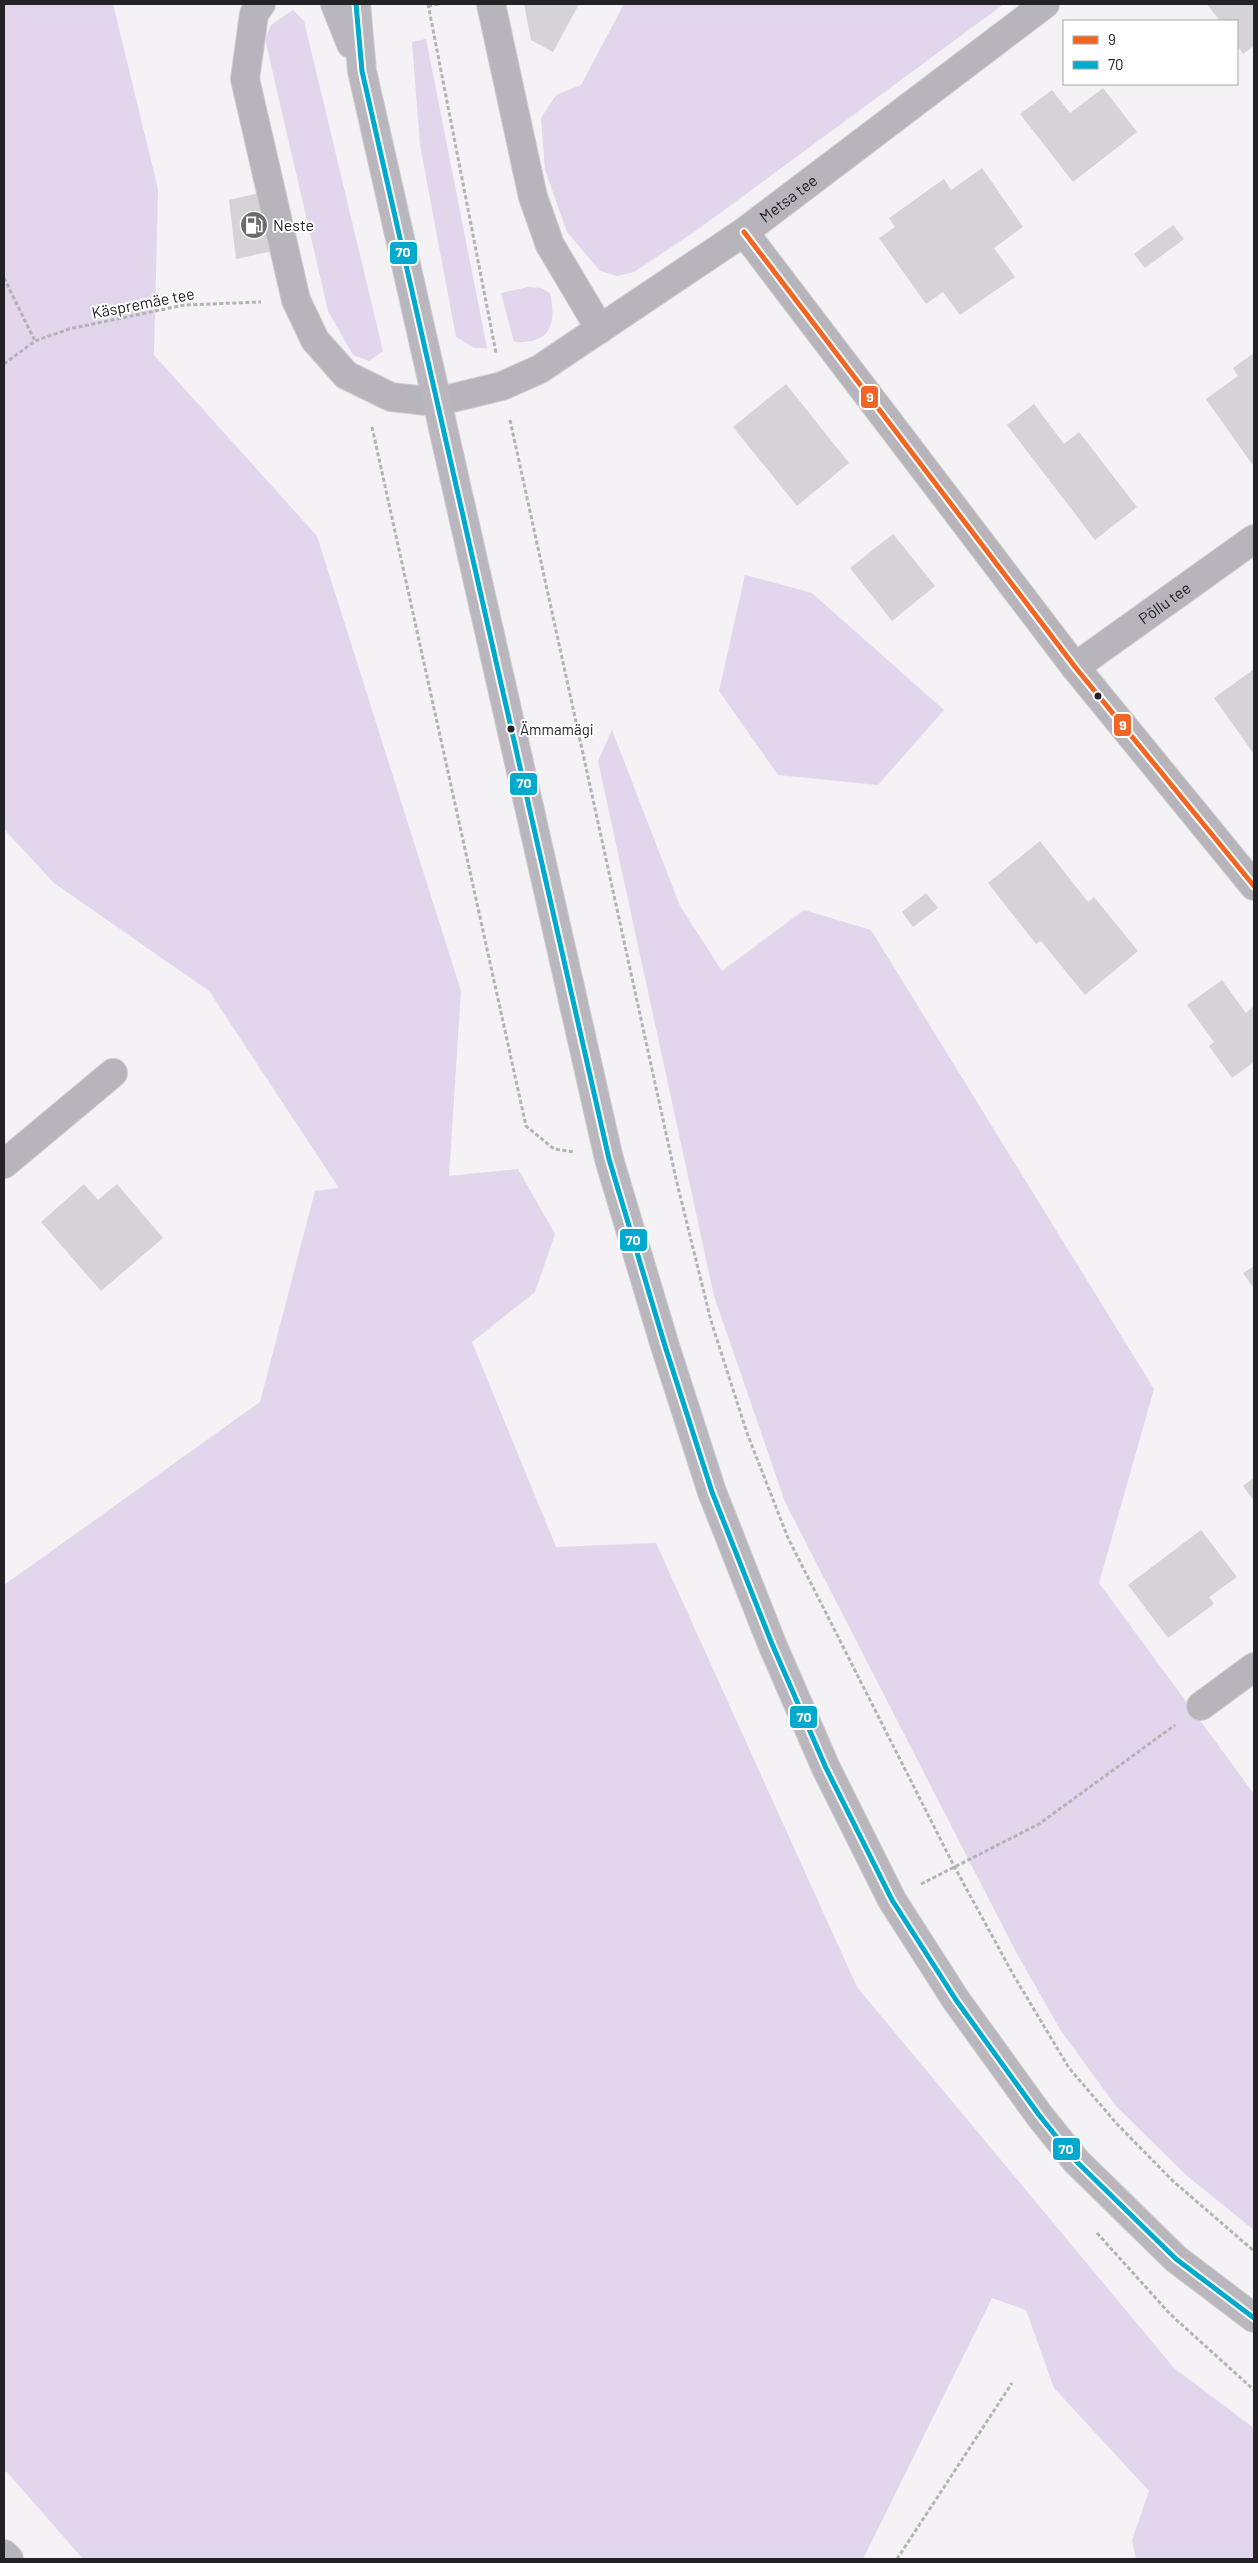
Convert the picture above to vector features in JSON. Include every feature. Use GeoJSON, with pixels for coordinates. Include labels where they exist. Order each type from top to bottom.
{"type":"FeatureCollection","features":[{"type":"Feature","properties":{"kind":"main road"},"geometry":{"type":"LineString","coordinates":[[335,4],[362,71]]}},
{"type":"Feature","properties":{"kind":"main road"},"geometry":{"type":"LineString","coordinates":[[356,4],[362,71],[608,1159],[712,1492],[772,1644],[826,1768],[892,1900],[956,2000],[1039,2115],[1076,2161],[1176,2259],[1254,2318]]}},
{"type":"Feature","properties":{"kind":"street","name":"Metsa tee"},"geometry":{"type":"LineString","coordinates":[[261,4],[254,14],[245,79],[296,300],[315,340],[346,375],[391,397],[436,402],[502,386],[540,369],[744,232],[1046,4]]}},
{"type":"Feature","properties":{"kind":"street"},"geometry":{"type":"LineString","coordinates":[[491,4],[533,197],[550,244],[600,329]]}},
{"type":"Feature","properties":{"kind":"street"},"geometry":{"type":"LineString","coordinates":[[744,232],[1075,667],[1254,886]]}},
{"type":"Feature","properties":{"kind":"street","name":"Põllu tee"},"geometry":{"type":"LineString","coordinates":[[1075,667],[1254,539]]}},
{"type":"Feature","properties":{"kind":"street"},"geometry":{"type":"LineString","coordinates":[[4,1164],[113,1073]]}},
{"type":"Feature","properties":{"kind":"street"},"geometry":{"type":"LineString","coordinates":[[1201,1706],[1254,1667]]}},
{"type":"Feature","properties":{"kind":"street"},"geometry":{"type":"LineString","coordinates":[[4,2554],[9,2559]]}},
{"type":"Feature","properties":{"kind":"path"},"geometry":{"type":"LineString","coordinates":[[439,4],[428,5],[502,386],[676,1179],[711,1321],[747,1433],[788,1538],[954,1866],[1014,1976],[1069,2068],[1117,2124],[1173,2181],[1254,2251]]}},
{"type":"Feature","properties":{"kind":"path"},"geometry":{"type":"LineString","coordinates":[[4,278],[35,341]]}},
{"type":"Feature","properties":{"kind":"path","name":"Käspremäe tee"},"geometry":{"type":"LineString","coordinates":[[4,364],[35,341],[69,329],[184,305],[296,300]]}},
{"type":"Feature","properties":{"kind":"path"},"geometry":{"type":"LineString","coordinates":[[363,383],[526,1126],[554,1149],[608,1159]]}},
{"type":"Feature","properties":{"kind":"path"},"geometry":{"type":"LineString","coordinates":[[892,1900],[954,1866],[1039,1824],[1201,1706]]}},
{"type":"Feature","properties":{"kind":"path"},"geometry":{"type":"LineString","coordinates":[[897,2559],[1012,2383]]}},
{"type":"Feature","properties":{"kind":"shaded area"},"geometry":{"type":"Polygon","coordinates":[[[4,4],[113,4],[158,189],[154,355],[317,536],[461,991],[449,1176],[518,1169],[555,1234],[535,1292],[472,1342],[556,1547],[656,1543],[857,1987],[1174,2368],[1254,2428],[1254,2559],[1136,2559],[1132,2540],[1149,2491],[1054,2388],[1026,2310],[992,2298],[863,2559],[83,2559],[7,2472],[4,2471],[4,1585],[260,1402],[315,1191],[339,1188],[209,991],[54,883],[4,829],[4,4]]]}},
{"type":"Feature","properties":{"kind":"shaded area"},"geometry":{"type":"Polygon","coordinates":[[[624,4],[1004,4],[697,230],[634,272],[617,276],[600,271],[567,232],[545,170],[541,118],[556,95],[581,85],[624,4]]]}},
{"type":"Feature","properties":{"kind":"shaded area"},"geometry":{"type":"Polygon","coordinates":[[[293,10],[304,21],[383,351],[369,361],[353,355],[328,311],[265,39],[271,25],[293,10]]]}},
{"type":"Feature","properties":{"kind":"shaded area"},"geometry":{"type":"Polygon","coordinates":[[[426,39],[487,348],[474,348],[456,337],[420,145],[412,42],[426,39]]]}},
{"type":"Feature","properties":{"kind":"shaded area"},"geometry":{"type":"Polygon","coordinates":[[[528,287],[541,288],[550,293],[552,305],[551,324],[548,331],[536,340],[514,342],[501,293],[528,287]]]}},
{"type":"Feature","properties":{"kind":"shaded area"},"geometry":{"type":"Polygon","coordinates":[[[745,575],[812,593],[944,710],[878,785],[778,775],[719,691],[745,575]]]}},
{"type":"Feature","properties":{"kind":"shaded area"},"geometry":{"type":"Polygon","coordinates":[[[612,730],[680,906],[722,971],[804,910],[871,930],[1154,1389],[1099,1583],[1254,1794],[1254,2230],[1186,2175],[1116,2106],[1061,2031],[1016,1952],[785,1502],[714,1296],[598,761],[612,730]]]}},
{"type":"Feature","properties":{"kind":"building"},"geometry":{"type":"Polygon","coordinates":[[[524,4],[579,4],[553,52],[531,40],[524,4]]]}},
{"type":"Feature","properties":{"kind":"building"},"geometry":{"type":"Polygon","coordinates":[[[1207,4],[1254,4],[1254,46],[1243,54],[1238,46],[1238,20],[1219,20],[1207,4]]]}},
{"type":"Feature","properties":{"kind":"building"},"geometry":{"type":"Polygon","coordinates":[[[1103,88],[1137,132],[1073,182],[1020,114],[1052,90],[1070,113],[1103,88]]]}},
{"type":"Feature","properties":{"kind":"building"},"geometry":{"type":"Polygon","coordinates":[[[982,168],[1023,227],[994,248],[1015,277],[960,315],[943,292],[926,304],[879,238],[895,227],[889,218],[944,179],[951,190],[982,168]]]}},
{"type":"Feature","properties":{"kind":"building","name":"Neste"},"geometry":{"type":"Polygon","coordinates":[[[268,191],[282,249],[236,259],[229,200],[268,191]]]}},
{"type":"Feature","properties":{"kind":"building"},"geometry":{"type":"Polygon","coordinates":[[[1173,225],[1184,239],[1145,268],[1134,254],[1173,225]]]}},
{"type":"Feature","properties":{"kind":"building"},"geometry":{"type":"Polygon","coordinates":[[[1254,353],[1254,463],[1252,464],[1206,399],[1238,376],[1233,368],[1254,353]]]}},
{"type":"Feature","properties":{"kind":"building"},"geometry":{"type":"Polygon","coordinates":[[[786,384],[849,463],[797,506],[733,427],[786,384]]]}},
{"type":"Feature","properties":{"kind":"building"},"geometry":{"type":"Polygon","coordinates":[[[1034,404],[1064,444],[1079,432],[1137,507],[1095,540],[1007,425],[1034,404]]]}},
{"type":"Feature","properties":{"kind":"building"},"geometry":{"type":"Polygon","coordinates":[[[893,534],[935,586],[892,621],[850,568],[893,534]]]}},
{"type":"Feature","properties":{"kind":"building"},"geometry":{"type":"Polygon","coordinates":[[[1254,669],[1254,754],[1214,698],[1254,669]]]}},
{"type":"Feature","properties":{"kind":"building"},"geometry":{"type":"Polygon","coordinates":[[[1040,841],[1088,902],[1094,897],[1138,951],[1085,995],[1041,941],[1036,944],[988,883],[1040,841]]]}},
{"type":"Feature","properties":{"kind":"building"},"geometry":{"type":"Polygon","coordinates":[[[926,893],[938,908],[913,927],[902,912],[926,893]]]}},
{"type":"Feature","properties":{"kind":"building"},"geometry":{"type":"Polygon","coordinates":[[[1222,980],[1246,1013],[1254,1006],[1254,1062],[1232,1078],[1209,1046],[1214,1042],[1187,1005],[1222,980]]]}},
{"type":"Feature","properties":{"kind":"building"},"geometry":{"type":"Polygon","coordinates":[[[84,1184],[98,1200],[117,1184],[163,1238],[101,1291],[41,1222],[84,1184]]]}},
{"type":"Feature","properties":{"kind":"building"},"geometry":{"type":"Polygon","coordinates":[[[1254,1266],[1254,1285],[1252,1286],[1243,1273],[1254,1266]]]}},
{"type":"Feature","properties":{"kind":"building"},"geometry":{"type":"Polygon","coordinates":[[[1254,1478],[1254,1501],[1243,1486],[1254,1478]]]}},
{"type":"Feature","properties":{"kind":"building"},"geometry":{"type":"Polygon","coordinates":[[[1201,1530],[1237,1577],[1209,1597],[1214,1604],[1168,1638],[1128,1585],[1201,1530]]]}},
{"type":"Feature","properties":{"kind":"transit line","name":"70"},"geometry":{"type":"LineString","coordinates":[[356,4],[362,71],[609,1159],[665,1346],[712,1492],[772,1644],[826,1768],[892,1900],[956,2000],[1039,2115],[1076,2161],[1176,2259],[1254,2318]]}},
{"type":"Feature","properties":{"kind":"transit line","name":"9"},"geometry":{"type":"LineString","coordinates":[[744,232],[1075,667],[1254,886]]}},
{"type":"Feature","properties":{"kind":"place","name":"Neste"},"geometry":{"type":"Point","coordinates":[254,225]}},
{"type":"Feature","properties":{"kind":"place","name":"Ämmamägi"},"geometry":{"type":"Point","coordinates":[511,729]}}]}
